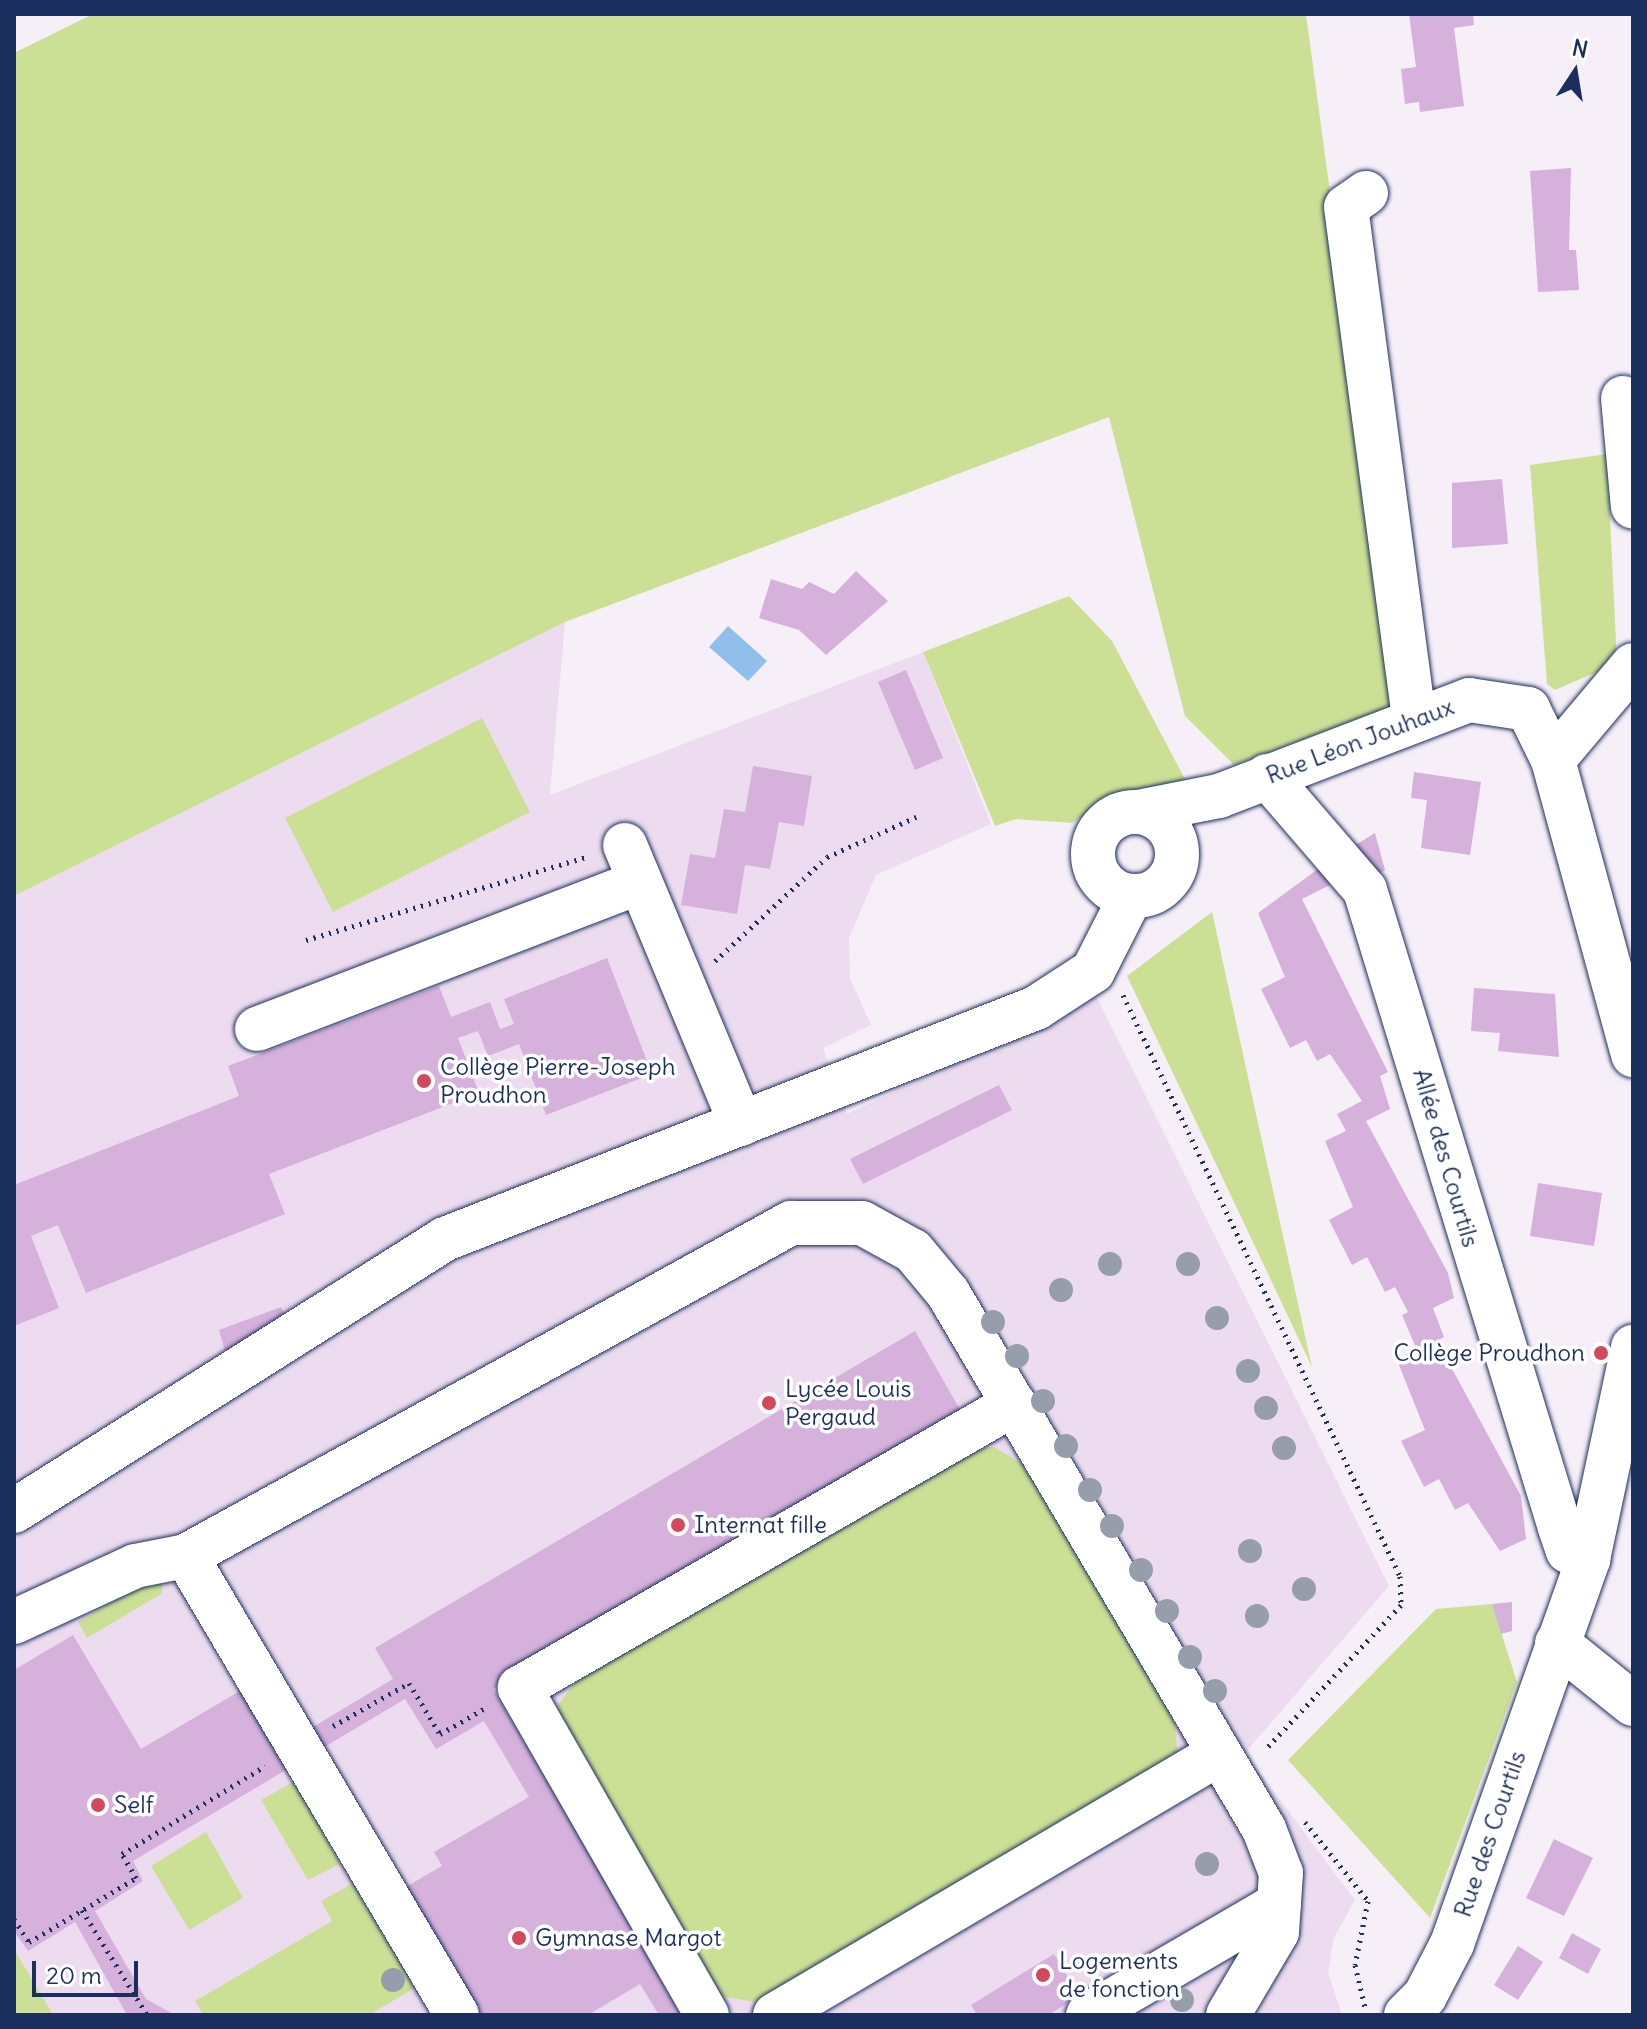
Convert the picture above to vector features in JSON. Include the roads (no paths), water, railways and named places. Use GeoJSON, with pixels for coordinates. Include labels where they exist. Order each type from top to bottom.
{"type":"FeatureCollection","features":[{"type":"Feature","properties":{"kind":"street"},"geometry":{"type":"LineString","coordinates":[[1366,193],[1346,207],[1414,718]]}},
{"type":"Feature","properties":{"kind":"street"},"geometry":{"type":"LineString","coordinates":[[1623,398],[1633,507]]}},
{"type":"Feature","properties":{"kind":"street"},"geometry":{"type":"LineString","coordinates":[[1553,760],[1633,665]]}},
{"type":"Feature","properties":{"kind":"street","name":"Rue Léon Jouhaux"},"geometry":{"type":"LineString","coordinates":[[1138,812],[1255,781],[1414,718],[1469,700],[1508,701],[1528,709],[1553,760],[1633,1055]]}},
{"type":"Feature","properties":{"kind":"street"},"geometry":{"type":"LineString","coordinates":[[1173,870],[1170,832],[1138,812],[1113,818],[1093,851],[1107,886],[1131,896],[1156,890],[1255,781]]}},
{"type":"Feature","properties":{"kind":"street","name":"Allée des Courtils"},"geometry":{"type":"LineString","coordinates":[[1255,781],[1365,890],[1385,939],[1487,1304],[1578,1555]]}},
{"type":"Feature","properties":{"kind":"street"},"geometry":{"type":"LineString","coordinates":[[257,1029],[633,864],[741,1124]]}},
{"type":"Feature","properties":{"kind":"street"},"geometry":{"type":"LineString","coordinates":[[14,1511],[445,1239],[1036,1008],[1104,957],[1131,896]]}},
{"type":"Feature","properties":{"kind":"street"},"geometry":{"type":"LineString","coordinates":[[14,1622],[135,1566],[186,1556],[791,1223],[862,1223],[913,1251],[948,1293],[1236,1758],[1281,1873],[1277,1932],[1228,2015]]}},
{"type":"Feature","properties":{"kind":"street","name":"Rue des Courtils"},"geometry":{"type":"LineString","coordinates":[[1406,2015],[1425,1996],[1452,1944],[1557,1643],[1633,1347]]}},
{"type":"Feature","properties":{"kind":"street"},"geometry":{"type":"LineString","coordinates":[[707,2015],[520,1688],[1014,1404]]}},
{"type":"Feature","properties":{"kind":"street"},"geometry":{"type":"LineString","coordinates":[[186,1556],[312,1737],[457,2015]]}},
{"type":"Feature","properties":{"kind":"street"},"geometry":{"type":"LineString","coordinates":[[1557,1643],[1633,1704]]}},
{"type":"Feature","properties":{"kind":"street"},"geometry":{"type":"LineString","coordinates":[[775,2015],[1236,1758]]}},
{"type":"Feature","properties":{"kind":"street"},"geometry":{"type":"LineString","coordinates":[[1088,2015],[1279,1904]]}},
{"type":"Feature","properties":{"kind":"water"},"geometry":{"type":"Polygon","coordinates":[[[728,626],[767,661],[748,681],[709,647],[728,626]]]}},
{"type":"Feature","properties":{"kind":"place","name":"Collège Pierre-Joseph Proudhon"},"geometry":{"type":"Point","coordinates":[424,1081]}},
{"type":"Feature","properties":{"kind":"place","name":"Collège Proudhon"},"geometry":{"type":"Point","coordinates":[1601,1353]}},
{"type":"Feature","properties":{"kind":"place","name":"Lycée Louis Pergaud"},"geometry":{"type":"Point","coordinates":[769,1403]}},
{"type":"Feature","properties":{"kind":"place","name":"Internat fille"},"geometry":{"type":"Point","coordinates":[678,1525]}},
{"type":"Feature","properties":{"kind":"place","name":"Self"},"geometry":{"type":"Point","coordinates":[98,1805]}},
{"type":"Feature","properties":{"kind":"place","name":"Gymnase Margot"},"geometry":{"type":"Point","coordinates":[519,1938]}},
{"type":"Feature","properties":{"kind":"place","name":"Logements de fonction"},"geometry":{"type":"Point","coordinates":[1043,1975]}}]}
